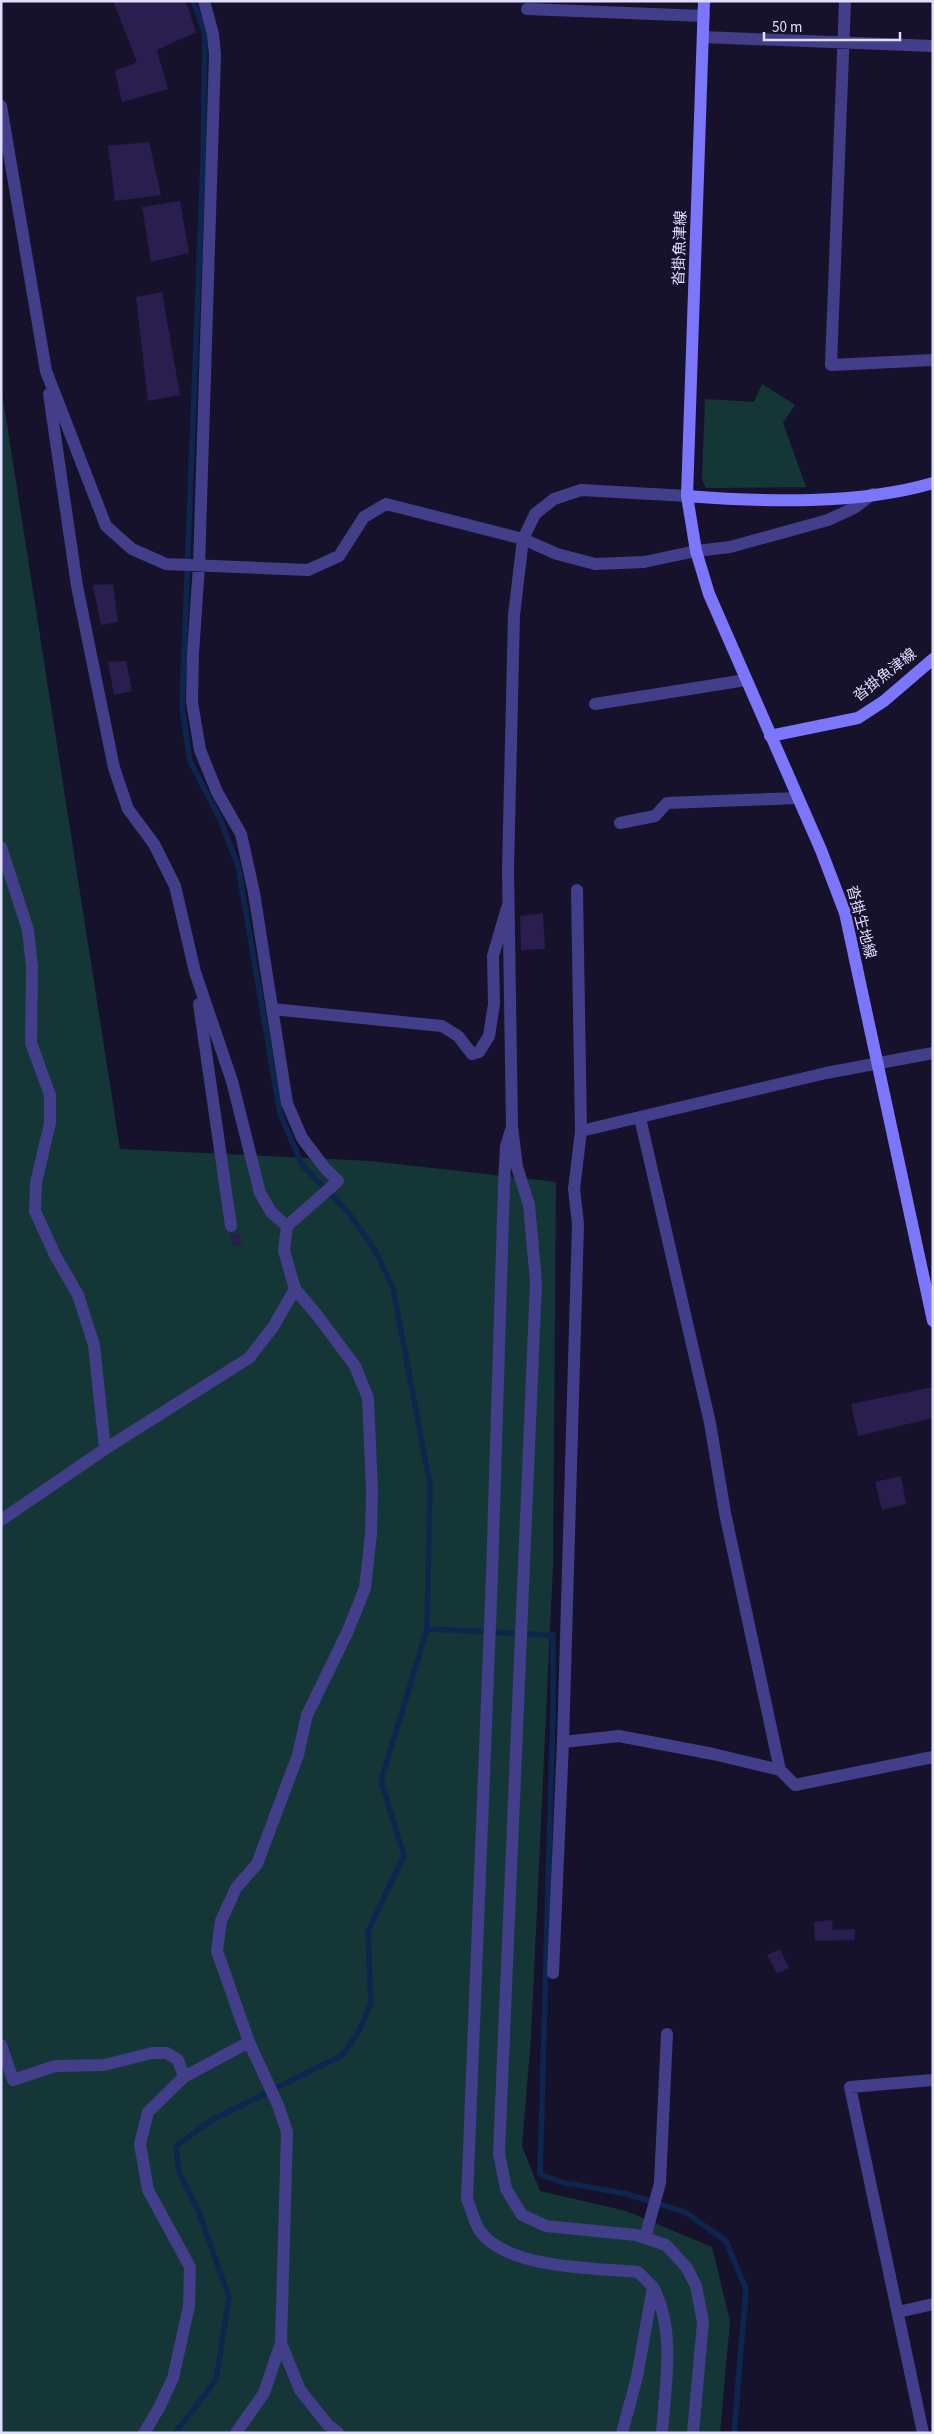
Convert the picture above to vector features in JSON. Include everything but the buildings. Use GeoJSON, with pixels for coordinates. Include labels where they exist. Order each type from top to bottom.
{"type":"FeatureCollection","features":[{"type":"Feature","properties":{"kind":"main road","name":"沓掛魚津線"},"geometry":{"type":"LineString","coordinates":[[696,551],[687,496],[704,1]]}},
{"type":"Feature","properties":{"kind":"main road"},"geometry":{"type":"LineString","coordinates":[[687,496],[747,501],[820,499],[873,494],[933,483]]}},
{"type":"Feature","properties":{"kind":"main road","name":"沓掛生地線"},"geometry":{"type":"LineString","coordinates":[[696,551],[709,594],[821,850],[845,913],[932,1316]]}},
{"type":"Feature","properties":{"kind":"main road","name":"沓掛魚津線"},"geometry":{"type":"LineString","coordinates":[[770,736],[858,718],[884,701],[933,659]]}},
{"type":"Feature","properties":{"kind":"street"},"geometry":{"type":"LineString","coordinates":[[204,1],[213,34],[215,55],[199,566],[192,702],[200,750],[217,792],[241,834],[254,893],[287,1103],[302,1138],[324,1167],[338,1181],[287,1226],[284,1251],[295,1290],[317,1315],[355,1366],[368,1398],[372,1490],[371,1534],[364,1588],[347,1633],[307,1715],[298,1754],[257,1864],[236,1888],[221,1922],[217,1950],[249,2042],[278,2105],[287,2132],[281,2344],[264,2393],[236,2433]]}},
{"type":"Feature","properties":{"kind":"street"},"geometry":{"type":"LineString","coordinates":[[845,1],[831,365],[933,360]]}},
{"type":"Feature","properties":{"kind":"street"},"geometry":{"type":"LineString","coordinates":[[527,9],[704,16]]}},
{"type":"Feature","properties":{"kind":"street"},"geometry":{"type":"LineString","coordinates":[[703,37],[843,44],[933,46]]}},
{"type":"Feature","properties":{"kind":"street"},"geometry":{"type":"LineString","coordinates":[[1,106],[46,371],[77,586],[114,768],[128,808],[154,844],[175,886],[195,972],[231,1226]]}},
{"type":"Feature","properties":{"kind":"street"},"geometry":{"type":"LineString","coordinates":[[46,371],[106,526],[132,549],[166,564],[308,570],[339,556],[364,517],[386,504],[523,539],[557,554],[596,564],[644,562],[696,551],[730,547],[828,520],[854,508],[873,494]]}},
{"type":"Feature","properties":{"kind":"street"},"geometry":{"type":"LineString","coordinates":[[687,496],[581,490],[554,499],[534,514],[523,539],[514,615],[508,904],[512,1127],[517,1167],[529,1205],[536,1282],[499,2153],[506,2189],[522,2214],[546,2226],[636,2235],[646,2238],[666,2245],[687,2268],[696,2286],[702,2322],[693,2433]]}},
{"type":"Feature","properties":{"kind":"street"},"geometry":{"type":"LineString","coordinates":[[594,704],[746,680]]}},
{"type":"Feature","properties":{"kind":"street"},"geometry":{"type":"LineString","coordinates":[[620,823],[655,816],[667,803],[798,798]]}},
{"type":"Feature","properties":{"kind":"street"},"geometry":{"type":"LineString","coordinates":[[1,847],[28,930],[32,967],[31,1042],[50,1095],[50,1123],[36,1183],[35,1211],[55,1255],[78,1295],[94,1344],[105,1449]]}},
{"type":"Feature","properties":{"kind":"street"},"geometry":{"type":"LineString","coordinates":[[553,1973],[563,1742],[578,1224],[574,1189],[580,1131],[577,890]]}},
{"type":"Feature","properties":{"kind":"street"},"geometry":{"type":"LineString","coordinates":[[272,1009],[442,1026],[458,1036],[472,1054],[479,1052],[489,1036],[494,1004],[493,956],[508,904]]}},
{"type":"Feature","properties":{"kind":"street"},"geometry":{"type":"LineString","coordinates":[[195,972],[232,1081],[260,1193],[271,1212],[287,1226]]}},
{"type":"Feature","properties":{"kind":"street"},"geometry":{"type":"LineString","coordinates":[[580,1131],[816,1076],[933,1053]]}},
{"type":"Feature","properties":{"kind":"street"},"geometry":{"type":"LineString","coordinates":[[640,1118],[710,1422],[725,1513],[780,1770]]}},
{"type":"Feature","properties":{"kind":"street"},"geometry":{"type":"LineString","coordinates":[[512,1127],[506,1146],[504,1184],[492,1575],[467,2198],[480,2231],[501,2250],[530,2261],[638,2272],[653,2287],[665,2317],[667,2351],[662,2433]]}},
{"type":"Feature","properties":{"kind":"street"},"geometry":{"type":"LineString","coordinates":[[1,1520],[105,1449],[249,1358],[273,1327],[295,1290]]}},
{"type":"Feature","properties":{"kind":"street"},"geometry":{"type":"LineString","coordinates":[[563,1742],[619,1736],[713,1754],[780,1770],[795,1785],[933,1757]]}},
{"type":"Feature","properties":{"kind":"street"},"geometry":{"type":"LineString","coordinates":[[646,2238],[660,2182],[667,2034]]}},
{"type":"Feature","properties":{"kind":"street"},"geometry":{"type":"LineString","coordinates":[[144,2433],[159,2408],[173,2378],[189,2306],[190,2267],[148,2190],[140,2144],[148,2112],[184,2077],[249,2042]]}},
{"type":"Feature","properties":{"kind":"street"},"geometry":{"type":"LineString","coordinates":[[1,2045],[13,2080],[54,2066],[104,2066],[152,2053],[167,2054],[178,2060],[184,2077]]}},
{"type":"Feature","properties":{"kind":"street"},"geometry":{"type":"LineString","coordinates":[[923,2433],[850,2088],[933,2080]]}},
{"type":"Feature","properties":{"kind":"street"},"geometry":{"type":"LineString","coordinates":[[622,2433],[637,2377],[653,2287]]}},
{"type":"Feature","properties":{"kind":"street"},"geometry":{"type":"LineString","coordinates":[[898,2312],[933,2304]]}},
{"type":"Feature","properties":{"kind":"street"},"geometry":{"type":"LineString","coordinates":[[281,2344],[300,2390],[328,2425],[338,2433]]}},
{"type":"Feature","properties":{"kind":"green space"},"geometry":{"type":"Polygon","coordinates":[[[762,384],[795,405],[783,423],[806,487],[706,488],[702,480],[705,399],[754,402],[762,384]]]}},
{"type":"Feature","properties":{"kind":"green space"},"geometry":{"type":"Polygon","coordinates":[[[1,386],[120,1149],[371,1161],[556,1182],[553,1564],[531,2037],[522,2146],[540,2191],[626,2211],[712,2247],[730,2321],[720,2433],[1,2433],[1,386]]]}},
{"type":"Feature","properties":{"kind":"waterway"},"geometry":{"type":"LineString","coordinates":[[175,2433],[216,2380],[229,2297],[198,2210],[179,2172],[176,2146],[210,2121],[343,2055],[359,2031],[371,2003],[368,1931],[404,1856],[381,1781],[427,1629],[430,1485],[393,1288],[375,1250],[348,1212],[302,1165],[280,1113],[238,866],[221,821],[190,761],[182,707],[203,162],[205,33],[193,1]]}},
{"type":"Feature","properties":{"kind":"waterway"},"geometry":{"type":"LineString","coordinates":[[427,1629],[553,1635],[553,1712],[540,2174],[561,2182],[627,2194],[685,2212],[726,2241],[746,2289],[734,2433]]}}]}
